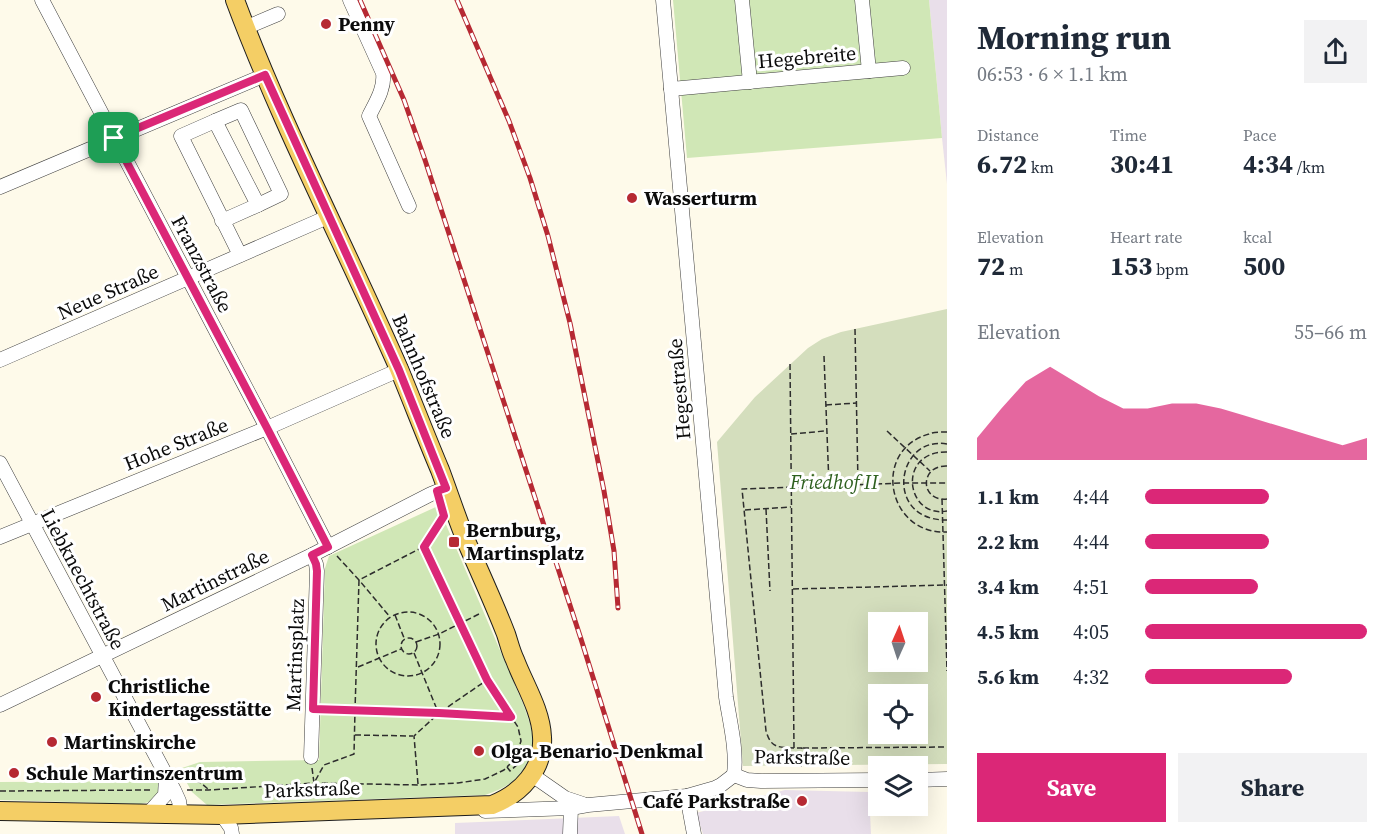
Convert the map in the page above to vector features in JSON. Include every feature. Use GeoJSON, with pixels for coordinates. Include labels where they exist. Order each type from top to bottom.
{"type":"FeatureCollection","features":[{"type":"Feature","properties":{"kind":"main road","name":"Bahnhofstraße"},"geometry":{"type":"LineString","coordinates":[[235,0],[265,75],[399,370],[460,528],[507,636],[539,719],[542,745],[537,764],[531,775]]}},
{"type":"Feature","properties":{"kind":"main road","name":"Parkstraße"},"geometry":{"type":"LineString","coordinates":[[0,811],[181,814],[228,826],[243,814],[492,805],[517,791],[531,775]]}},
{"type":"Feature","properties":{"kind":"street","name":"Franzstraße"},"geometry":{"type":"LineString","coordinates":[[42,0],[328,547]]}},
{"type":"Feature","properties":{"kind":"street"},"geometry":{"type":"LineString","coordinates":[[350,0],[383,73],[383,87],[369,116],[409,206]]}},
{"type":"Feature","properties":{"kind":"street","name":"Hegestraße"},"geometry":{"type":"LineString","coordinates":[[663,0],[726,698],[735,764],[734,775]]}},
{"type":"Feature","properties":{"kind":"street","name":"Hegebreite"},"geometry":{"type":"LineString","coordinates":[[742,0],[750,82]]}},
{"type":"Feature","properties":{"kind":"street","name":"Hegebreite"},"geometry":{"type":"LineString","coordinates":[[862,0],[868,71]]}},
{"type":"Feature","properties":{"kind":"street"},"geometry":{"type":"LineString","coordinates":[[245,28],[278,14]]}},
{"type":"Feature","properties":{"kind":"street","name":"Hegebreite"},"geometry":{"type":"LineString","coordinates":[[671,89],[903,68]]}},
{"type":"Feature","properties":{"kind":"street"},"geometry":{"type":"LineString","coordinates":[[0,187],[265,75]]}},
{"type":"Feature","properties":{"kind":"street"},"geometry":{"type":"LineString","coordinates":[[222,221],[281,194],[241,110],[181,136],[222,221],[240,255]]}},
{"type":"Feature","properties":{"kind":"street"},"geometry":{"type":"LineString","coordinates":[[215,121],[258,205]]}},
{"type":"Feature","properties":{"kind":"street","name":"Neue Straße"},"geometry":{"type":"LineString","coordinates":[[0,360],[330,216]]}},
{"type":"Feature","properties":{"kind":"street","name":"Hohe Straße"},"geometry":{"type":"LineString","coordinates":[[0,537],[267,428],[399,370]]}},
{"type":"Feature","properties":{"kind":"street","name":"Liebknechtstraße"},"geometry":{"type":"LineString","coordinates":[[0,463],[179,801],[181,814]]}},
{"type":"Feature","properties":{"kind":"street","name":"Martinstraße"},"geometry":{"type":"LineString","coordinates":[[0,705],[446,488]]}},
{"type":"Feature","properties":{"kind":"street","name":"Martinsplatz"},"geometry":{"type":"LineString","coordinates":[[312,555],[317,571],[312,763]]}},
{"type":"Feature","properties":{"kind":"street","name":"Parkstraße"},"geometry":{"type":"LineString","coordinates":[[531,775],[565,798],[588,805]]}},
{"type":"Feature","properties":{"kind":"street","name":"Parkstraße"},"geometry":{"type":"LineString","coordinates":[[410,808],[413,814],[572,808],[622,803],[687,796],[722,785],[734,775],[747,780],[868,780]]}},
{"type":"Feature","properties":{"kind":"street"},"geometry":{"type":"LineString","coordinates":[[928,780],[947,779]]}},
{"type":"Feature","properties":{"kind":"street"},"geometry":{"type":"LineString","coordinates":[[148,814],[163,799],[168,782]]}},
{"type":"Feature","properties":{"kind":"street"},"geometry":{"type":"LineString","coordinates":[[687,796],[694,834]]}},
{"type":"Feature","properties":{"kind":"street"},"geometry":{"type":"LineString","coordinates":[[570,834],[572,808]]}},
{"type":"Feature","properties":{"kind":"path"},"geometry":{"type":"LineString","coordinates":[[855,329],[858,484]]}},
{"type":"Feature","properties":{"kind":"path"},"geometry":{"type":"LineString","coordinates":[[824,356],[829,486]]}},
{"type":"Feature","properties":{"kind":"path"},"geometry":{"type":"LineString","coordinates":[[790,364],[794,748]]}},
{"type":"Feature","properties":{"kind":"path"},"geometry":{"type":"LineString","coordinates":[[825,405],[857,403]]}},
{"type":"Feature","properties":{"kind":"path"},"geometry":{"type":"LineString","coordinates":[[790,434],[826,430]]}},
{"type":"Feature","properties":{"kind":"path"},"geometry":{"type":"LineString","coordinates":[[887,431],[930,472]]}},
{"type":"Feature","properties":{"kind":"path"},"geometry":{"type":"LineString","coordinates":[[947,432],[929,434],[913,441],[901,453],[894,469],[892,483],[897,504],[907,518],[921,528],[947,532]]}},
{"type":"Feature","properties":{"kind":"path"},"geometry":{"type":"LineString","coordinates":[[947,444],[929,445],[917,452],[908,462],[903,483],[912,507],[923,516],[936,520],[947,520]]}},
{"type":"Feature","properties":{"kind":"path"},"geometry":{"type":"LineString","coordinates":[[947,452],[927,455],[914,471],[912,482],[912,489],[924,506],[933,511],[947,511]]}},
{"type":"Feature","properties":{"kind":"path"},"geometry":{"type":"LineString","coordinates":[[947,466],[936,467],[928,474],[926,482],[932,496],[942,500],[947,499]]}},
{"type":"Feature","properties":{"kind":"path"},"geometry":{"type":"LineString","coordinates":[[947,483],[912,482],[742,489],[766,730],[771,744],[777,747],[794,748],[947,747]]}},
{"type":"Feature","properties":{"kind":"path"},"geometry":{"type":"LineString","coordinates":[[942,500],[947,671]]}},
{"type":"Feature","properties":{"kind":"path"},"geometry":{"type":"LineString","coordinates":[[744,510],[791,507]]}},
{"type":"Feature","properties":{"kind":"path"},"geometry":{"type":"LineString","coordinates":[[766,509],[770,591]]}},
{"type":"Feature","properties":{"kind":"path"},"geometry":{"type":"LineString","coordinates":[[359,580],[424,547],[444,516]]}},
{"type":"Feature","properties":{"kind":"path"},"geometry":{"type":"LineString","coordinates":[[328,547],[390,617]]}},
{"type":"Feature","properties":{"kind":"path"},"geometry":{"type":"LineString","coordinates":[[0,791],[168,782],[209,790],[314,783],[418,785],[485,779],[504,770],[515,759],[521,741],[518,727],[487,680],[424,547]]}},
{"type":"Feature","properties":{"kind":"path"},"geometry":{"type":"LineString","coordinates":[[314,783],[324,765],[354,754],[359,580]]}},
{"type":"Feature","properties":{"kind":"path"},"geometry":{"type":"LineString","coordinates":[[792,589],[946,585]]}},
{"type":"Feature","properties":{"kind":"path"},"geometry":{"type":"LineString","coordinates":[[416,642],[439,634],[485,611]]}},
{"type":"Feature","properties":{"kind":"path"},"geometry":{"type":"LineString","coordinates":[[410,612],[432,622],[439,634],[440,645],[438,656],[430,668],[423,673],[406,676],[395,674],[384,665],[379,657],[377,635],[382,625],[390,617],[410,612]]}},
{"type":"Feature","properties":{"kind":"path"},"geometry":{"type":"LineString","coordinates":[[395,615],[405,639]]}},
{"type":"Feature","properties":{"kind":"path"},"geometry":{"type":"LineString","coordinates":[[410,638],[416,642],[417,649],[414,653],[406,654],[402,649],[401,644],[405,639],[410,638]]}},
{"type":"Feature","properties":{"kind":"path"},"geometry":{"type":"LineString","coordinates":[[356,667],[402,649]]}},
{"type":"Feature","properties":{"kind":"path"},"geometry":{"type":"LineString","coordinates":[[414,653],[439,713]]}},
{"type":"Feature","properties":{"kind":"path"},"geometry":{"type":"LineString","coordinates":[[355,735],[414,736],[439,713],[487,680]]}},
{"type":"Feature","properties":{"kind":"path"},"geometry":{"type":"LineString","coordinates":[[313,709],[511,717]]}},
{"type":"Feature","properties":{"kind":"path"},"geometry":{"type":"LineString","coordinates":[[414,736],[418,785]]}},
{"type":"Feature","properties":{"kind":"path"},"geometry":{"type":"LineString","coordinates":[[507,767],[510,771],[519,763],[529,743]]}},
{"type":"Feature","properties":{"kind":"path"},"geometry":{"type":"LineString","coordinates":[[801,781],[802,748]]}},
{"type":"Feature","properties":{"kind":"path"},"geometry":{"type":"LineString","coordinates":[[312,763],[314,783]]}},
{"type":"Feature","properties":{"kind":"path"},"geometry":{"type":"LineString","coordinates":[[168,782],[181,774],[201,783],[209,790]]}},
{"type":"Feature","properties":{"kind":"shaded area"},"geometry":{"type":"Polygon","coordinates":[[[929,0],[947,0],[947,184],[942,138],[929,0]]]}},
{"type":"Feature","properties":{"kind":"shaded area"},"geometry":{"type":"Polygon","coordinates":[[[785,790],[868,792],[871,834],[703,834],[696,813],[785,790]]]}},
{"type":"Feature","properties":{"kind":"shaded area"},"geometry":{"type":"Polygon","coordinates":[[[619,816],[625,834],[455,834],[455,823],[619,816]]]}},
{"type":"Feature","properties":{"kind":"green space"},"geometry":{"type":"Polygon","coordinates":[[[673,0],[929,0],[942,138],[687,158],[673,0]]]}},
{"type":"Feature","properties":{"kind":"green space","name":"Friedhof II"},"geometry":{"type":"Polygon","coordinates":[[[947,309],[947,764],[928,764],[928,756],[868,756],[868,765],[743,766],[717,442],[755,397],[808,348],[822,339],[841,332],[947,309]]]}},
{"type":"Feature","properties":{"kind":"green space"},"geometry":{"type":"Polygon","coordinates":[[[438,506],[529,720],[533,745],[530,756],[518,777],[507,786],[485,795],[207,805],[192,792],[179,769],[200,762],[319,760],[325,568],[329,556],[438,506]]]}},
{"type":"Feature","properties":{"kind":"green space"},"geometry":{"type":"Polygon","coordinates":[[[160,781],[160,793],[149,802],[141,804],[0,800],[0,782],[160,781]]]}},
{"type":"Feature","properties":{"kind":"railway"},"geometry":{"type":"LineString","coordinates":[[360,0],[404,100],[425,160],[642,834]]}},
{"type":"Feature","properties":{"kind":"railway"},"geometry":{"type":"LineString","coordinates":[[457,0],[509,121],[548,236],[570,323],[604,491],[614,551],[618,608]]}},
{"type":"Feature","properties":{"kind":"place","name":"Penny"},"geometry":{"type":"Point","coordinates":[326,24]}},
{"type":"Feature","properties":{"kind":"place","name":"Wasserturm"},"geometry":{"type":"Point","coordinates":[632,198]}},
{"type":"Feature","properties":{"kind":"place","name":"Bernburg, Martinsplatz"},"geometry":{"type":"Point","coordinates":[454,542]}},
{"type":"Feature","properties":{"kind":"place","name":"Christliche Kindertagesstätte"},"geometry":{"type":"Point","coordinates":[96,697]}},
{"type":"Feature","properties":{"kind":"place","name":"Martinskirche"},"geometry":{"type":"Point","coordinates":[52,742]}},
{"type":"Feature","properties":{"kind":"place","name":"Olga-Benario-Denkmal"},"geometry":{"type":"Point","coordinates":[479,751]}},
{"type":"Feature","properties":{"kind":"place","name":"Schule Martinszentrum"},"geometry":{"type":"Point","coordinates":[14,773]}},
{"type":"Feature","properties":{"kind":"place","name":"Café Parkstraße"},"geometry":{"type":"Point","coordinates":[802,801]}},
{"type":"Feature","properties":{"kind":"route"},"geometry":{"type":"LineString","coordinates":[[265,75],[399,370],[440,470],[446,488],[437,491],[444,516],[424,547],[487,680],[511,717],[313,709],[317,571],[312,555],[328,547],[114,138],[265,75]]}}]}
